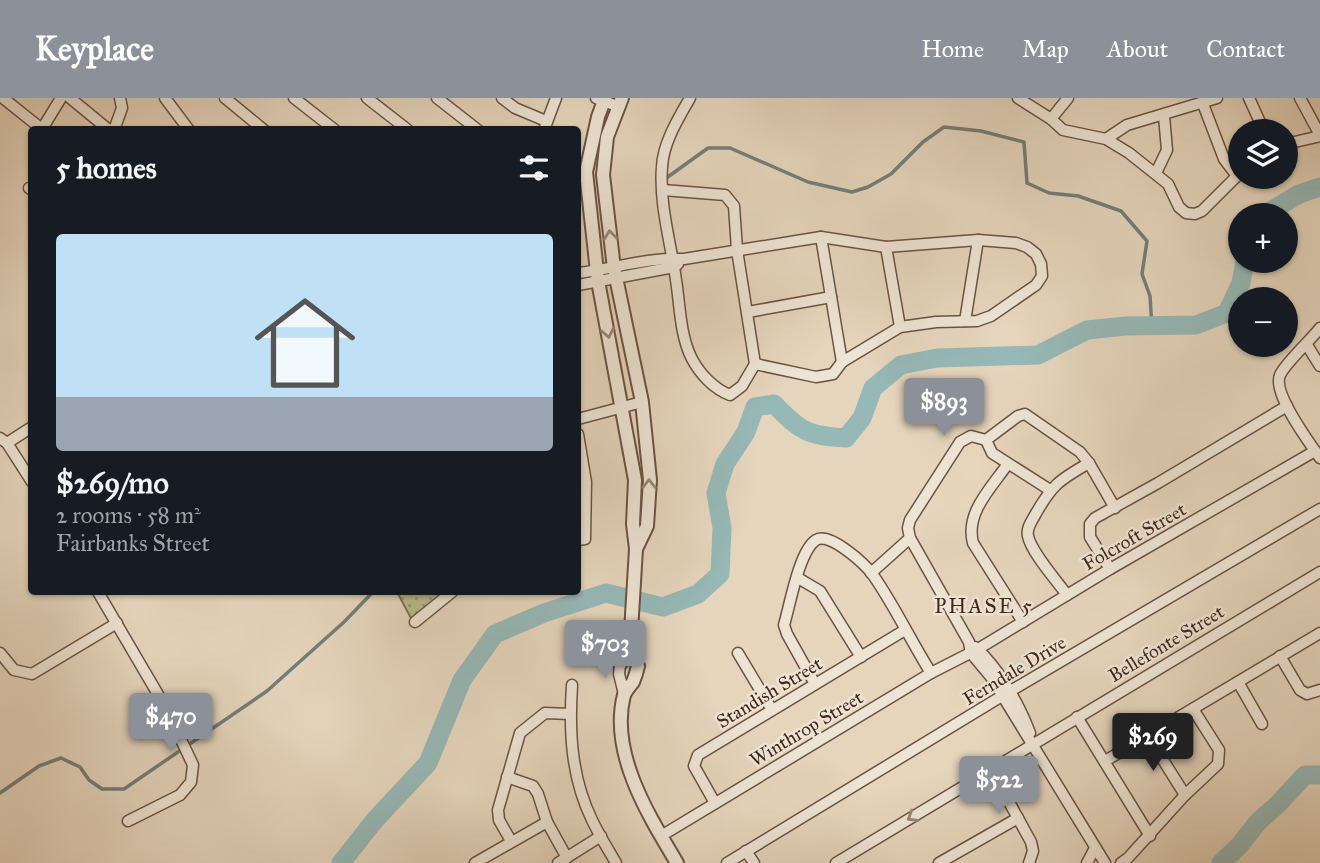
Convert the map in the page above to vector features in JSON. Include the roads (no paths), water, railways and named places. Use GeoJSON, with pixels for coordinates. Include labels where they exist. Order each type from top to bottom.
{"type":"FeatureCollection","features":[{"type":"Feature","properties":{"kind":"street"},"geometry":{"type":"LineString","coordinates":[[45,126],[61,98]]}},
{"type":"Feature","properties":{"kind":"street"},"geometry":{"type":"LineString","coordinates":[[70,98],[107,126]]}},
{"type":"Feature","properties":{"kind":"street"},"geometry":{"type":"LineString","coordinates":[[114,126],[122,108],[120,98]]}},
{"type":"Feature","properties":{"kind":"street"},"geometry":{"type":"LineString","coordinates":[[165,98],[186,126]]}},
{"type":"Feature","properties":{"kind":"street"},"geometry":{"type":"LineString","coordinates":[[225,98],[259,126]]}},
{"type":"Feature","properties":{"kind":"street"},"geometry":{"type":"LineString","coordinates":[[294,98],[330,126]]}},
{"type":"Feature","properties":{"kind":"street"},"geometry":{"type":"LineString","coordinates":[[367,98],[403,126]]}},
{"type":"Feature","properties":{"kind":"street"},"geometry":{"type":"LineString","coordinates":[[437,98],[473,126]]}},
{"type":"Feature","properties":{"kind":"street"},"geometry":{"type":"LineString","coordinates":[[502,98],[545,125],[556,98]]}},
{"type":"Feature","properties":{"kind":"street"},"geometry":{"type":"LineString","coordinates":[[663,190],[725,195],[734,205],[737,250],[755,365],[743,386],[730,395],[720,392],[699,371],[687,346],[677,262],[663,190],[662,166],[667,145],[690,98]]}},
{"type":"Feature","properties":{"kind":"street"},"geometry":{"type":"LineString","coordinates":[[1018,98],[1063,130],[1106,139],[1156,173],[1172,189],[1179,208],[1186,213],[1195,214],[1202,211],[1228,185]]}},
{"type":"Feature","properties":{"kind":"street"},"geometry":{"type":"LineString","coordinates":[[1051,119],[1068,98]]}},
{"type":"Feature","properties":{"kind":"street"},"geometry":{"type":"LineString","coordinates":[[1106,139],[1127,125],[1217,98]]}},
{"type":"Feature","properties":{"kind":"street"},"geometry":{"type":"LineString","coordinates":[[1249,98],[1259,119]]}},
{"type":"Feature","properties":{"kind":"street"},"geometry":{"type":"LineString","coordinates":[[1298,141],[1320,135],[1300,98]]}},
{"type":"Feature","properties":{"kind":"street"},"geometry":{"type":"LineString","coordinates":[[7,99],[39,126]]}},
{"type":"Feature","properties":{"kind":"street"},"geometry":{"type":"LineString","coordinates":[[624,694],[633,681],[638,666],[630,645],[636,550],[633,524],[635,480],[597,276],[586,172],[601,99],[620,102],[607,137],[603,175],[615,273],[642,402],[650,480],[647,526],[636,550]]}},
{"type":"Feature","properties":{"kind":"street"},"geometry":{"type":"LineString","coordinates":[[1203,104],[1224,159],[1228,163]]}},
{"type":"Feature","properties":{"kind":"street"},"geometry":{"type":"LineString","coordinates":[[1156,173],[1167,150],[1164,116]]}},
{"type":"Feature","properties":{"kind":"street"},"geometry":{"type":"LineString","coordinates":[[581,284],[597,276],[821,237],[886,247],[978,240],[1016,243],[1036,254],[1041,264],[1042,276],[1036,285],[990,316],[977,321],[900,327],[842,362],[833,374],[816,377],[755,365]]}},
{"type":"Feature","properties":{"kind":"street"},"geometry":{"type":"LineString","coordinates":[[821,237],[842,362]]}},
{"type":"Feature","properties":{"kind":"street"},"geometry":{"type":"LineString","coordinates":[[965,321],[978,240]]}},
{"type":"Feature","properties":{"kind":"street"},"geometry":{"type":"LineString","coordinates":[[886,247],[900,327]]}},
{"type":"Feature","properties":{"kind":"street"},"geometry":{"type":"LineString","coordinates":[[581,273],[597,276]]}},
{"type":"Feature","properties":{"kind":"street"},"geometry":{"type":"LineString","coordinates":[[748,312],[831,297]]}},
{"type":"Feature","properties":{"kind":"street"},"geometry":{"type":"LineString","coordinates":[[1318,455],[1279,392],[1280,375],[1320,328]]}},
{"type":"Feature","properties":{"kind":"street"},"geometry":{"type":"LineString","coordinates":[[1307,345],[1320,366]]}},
{"type":"Feature","properties":{"kind":"street"},"geometry":{"type":"LineString","coordinates":[[581,418],[642,402]]}},
{"type":"Feature","properties":{"kind":"street"},"geometry":{"type":"LineString","coordinates":[[1110,569],[1089,531],[1090,524],[1095,519],[1287,406]]}},
{"type":"Feature","properties":{"kind":"street"},"geometry":{"type":"LineString","coordinates":[[1105,863],[1033,745],[1024,717],[1006,694],[997,673],[972,648],[910,538],[908,528],[910,520],[960,442],[971,436],[986,439],[1025,414],[1080,452],[1115,508]]}},
{"type":"Feature","properties":{"kind":"street"},"geometry":{"type":"LineString","coordinates":[[28,429],[4,440],[28,476]]}},
{"type":"Feature","properties":{"kind":"street"},"geometry":{"type":"LineString","coordinates":[[986,439],[992,453],[1049,490]]}},
{"type":"Feature","properties":{"kind":"street","name":"Folcroft Street"},"geometry":{"type":"LineString","coordinates":[[972,648],[1023,622],[1110,569],[1318,455]]}},
{"type":"Feature","properties":{"kind":"street"},"geometry":{"type":"LineString","coordinates":[[1067,595],[1028,536],[1028,527],[1049,490],[1063,478],[1089,463]]}},
{"type":"Feature","properties":{"kind":"street"},"geometry":{"type":"LineString","coordinates":[[581,464],[586,482],[585,539],[581,540]]}},
{"type":"Feature","properties":{"kind":"street"},"geometry":{"type":"LineString","coordinates":[[1007,464],[973,516],[970,533],[973,543],[1023,622]]}},
{"type":"Feature","properties":{"kind":"street","name":"Ferndale Drive"},"geometry":{"type":"LineString","coordinates":[[727,863],[1006,694],[1320,509]]}},
{"type":"Feature","properties":{"kind":"street"},"geometry":{"type":"LineString","coordinates":[[815,684],[786,634],[784,625],[806,551],[815,540],[827,538],[871,573],[931,673]]}},
{"type":"Feature","properties":{"kind":"street"},"geometry":{"type":"LineString","coordinates":[[871,573],[910,538]]}},
{"type":"Feature","properties":{"kind":"street","name":"Bellefonte Street"},"geometry":{"type":"LineString","coordinates":[[836,863],[1320,572]]}},
{"type":"Feature","properties":{"kind":"street"},"geometry":{"type":"LineString","coordinates":[[797,578],[820,591],[861,657]]}},
{"type":"Feature","properties":{"kind":"street"},"geometry":{"type":"LineString","coordinates":[[100,595],[176,729],[193,765],[191,782],[180,795],[128,821]]}},
{"type":"Feature","properties":{"kind":"street"},"geometry":{"type":"LineString","coordinates":[[415,622],[448,595]]}},
{"type":"Feature","properties":{"kind":"street"},"geometry":{"type":"LineString","coordinates":[[0,653],[14,670],[32,674],[117,623]]}},
{"type":"Feature","properties":{"kind":"street","name":"Standish Street"},"geometry":{"type":"LineString","coordinates":[[715,803],[694,766],[698,755],[905,630]]}},
{"type":"Feature","properties":{"kind":"street"},"geometry":{"type":"LineString","coordinates":[[1105,761],[1320,633]]}},
{"type":"Feature","properties":{"kind":"street"},"geometry":{"type":"LineString","coordinates":[[630,645],[620,664],[619,674],[624,694],[622,731],[627,762],[638,795],[677,863]]}},
{"type":"Feature","properties":{"kind":"street","name":"Winthrop Street"},"geometry":{"type":"LineString","coordinates":[[661,836],[972,648]]}},
{"type":"Feature","properties":{"kind":"street"},"geometry":{"type":"LineString","coordinates":[[738,653],[772,710]]}},
{"type":"Feature","properties":{"kind":"street"},"geometry":{"type":"LineString","coordinates":[[1280,656],[1300,690],[1307,694],[1320,690]]}},
{"type":"Feature","properties":{"kind":"street"},"geometry":{"type":"LineString","coordinates":[[1238,682],[1262,724]]}},
{"type":"Feature","properties":{"kind":"street"},"geometry":{"type":"LineString","coordinates":[[572,685],[570,714],[573,759],[581,792],[592,820],[616,863]]}},
{"type":"Feature","properties":{"kind":"street"},"geometry":{"type":"LineString","coordinates":[[1121,863],[1218,764],[1219,750],[1193,709]]}},
{"type":"Feature","properties":{"kind":"street"},"geometry":{"type":"LineString","coordinates":[[511,841],[499,820],[498,810],[520,733],[545,713],[570,714]]}},
{"type":"Feature","properties":{"kind":"street"},"geometry":{"type":"LineString","coordinates":[[1077,717],[1150,836]]}},
{"type":"Feature","properties":{"kind":"street"},"geometry":{"type":"LineString","coordinates":[[1148,736],[1185,795]]}},
{"type":"Feature","properties":{"kind":"street"},"geometry":{"type":"LineString","coordinates":[[991,769],[1031,842],[1033,851],[1029,863]]}},
{"type":"Feature","properties":{"kind":"street"},"geometry":{"type":"LineString","coordinates":[[507,777],[533,786],[563,860],[601,836]]}},
{"type":"Feature","properties":{"kind":"street"},"geometry":{"type":"LineString","coordinates":[[939,863],[1018,818]]}},
{"type":"Feature","properties":{"kind":"street"},"geometry":{"type":"LineString","coordinates":[[475,863],[547,822]]}},
{"type":"Feature","properties":{"kind":"street"},"geometry":{"type":"LineString","coordinates":[[1087,863],[1094,848]]}},
{"type":"Feature","properties":{"kind":"street"},"geometry":{"type":"LineString","coordinates":[[747,851],[754,863]]}},
{"type":"Feature","properties":{"kind":"waterway"},"geometry":{"type":"LineString","coordinates":[[665,179],[708,148],[730,148],[808,182],[852,192],[868,187],[891,174],[923,142],[944,127],[981,131],[1024,142],[1027,183],[1049,193],[1078,196],[1121,211],[1147,241],[1142,274],[1150,296],[1152,328]]}},
{"type":"Feature","properties":{"kind":"waterway"},"geometry":{"type":"LineString","coordinates":[[1284,203],[1299,194],[1320,187]]}},
{"type":"Feature","properties":{"kind":"waterway"},"geometry":{"type":"LineString","coordinates":[[341,863],[374,821],[428,763],[462,680],[495,634],[544,613],[606,593],[663,607],[698,594],[720,574],[722,528],[716,493],[725,464],[746,432],[755,407],[774,404],[806,430],[822,436],[846,438],[862,418],[873,388],[901,365],[937,358],[1038,355],[1087,330],[1126,326],[1196,325],[1227,313],[1243,273]]}},
{"type":"Feature","properties":{"kind":"waterway"},"geometry":{"type":"LineString","coordinates":[[0,793],[39,766],[61,758],[80,767],[89,780],[102,789],[124,789],[267,691],[370,595]]}},
{"type":"Feature","properties":{"kind":"waterway"},"geometry":{"type":"LineString","coordinates":[[1221,863],[1305,775],[1320,775]]}},
{"type":"Feature","properties":{"kind":"district","name":"PHASE 5"},"geometry":{"type":"Point","coordinates":[984,606]}}]}
